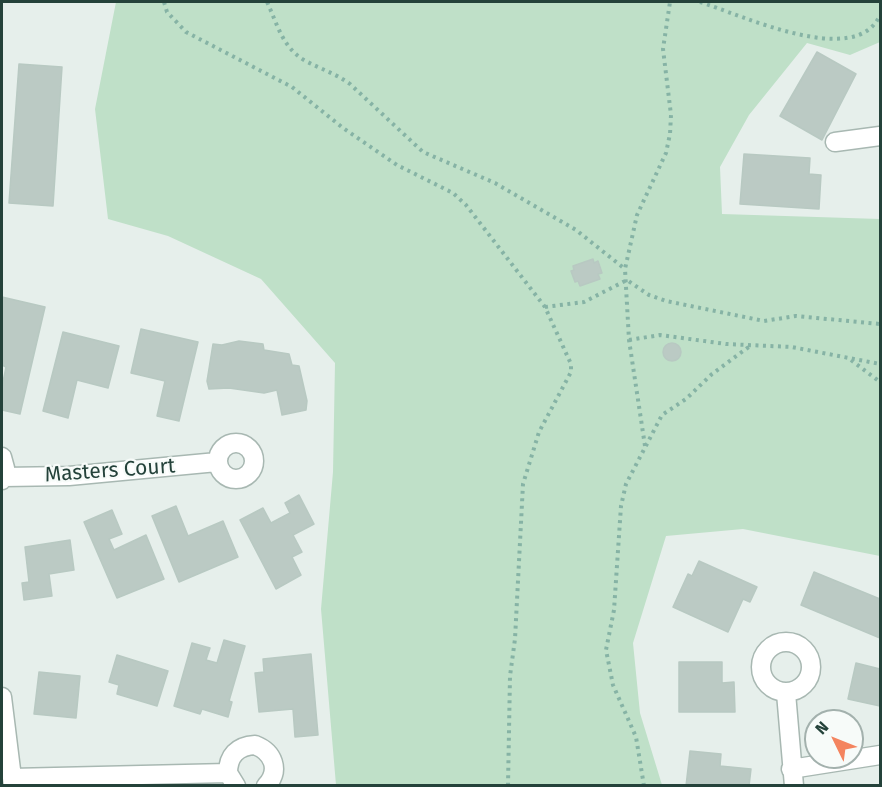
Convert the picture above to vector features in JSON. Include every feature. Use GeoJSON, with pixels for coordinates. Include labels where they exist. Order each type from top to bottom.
{"type":"FeatureCollection","features":[{"type":"Feature","properties":{"kind":"street"},"geometry":{"type":"LineString","coordinates":[[835,142],[880,136]]}},
{"type":"Feature","properties":{"kind":"street"},"geometry":{"type":"LineString","coordinates":[[2,457],[5,468],[2,478]]}},
{"type":"Feature","properties":{"kind":"street","name":"Masters Court"},"geometry":{"type":"LineString","coordinates":[[2,478],[69,476],[217,462]]}},
{"type":"Feature","properties":{"kind":"street"},"geometry":{"type":"LineString","coordinates":[[786,693],[793,777],[880,755]]}},
{"type":"Feature","properties":{"kind":"street"},"geometry":{"type":"LineString","coordinates":[[2,697],[12,782],[232,779],[228,764],[237,749],[255,745],[270,755],[273,763],[274,772],[266,786]]}},
{"type":"Feature","properties":{"kind":"path"},"geometry":{"type":"LineString","coordinates":[[164,2],[167,12],[186,32],[292,87],[343,128],[397,165],[453,193],[466,206],[545,307],[571,364],[571,372],[539,432],[523,484],[515,639],[510,676],[508,786]]}},
{"type":"Feature","properties":{"kind":"path"},"geometry":{"type":"LineString","coordinates":[[267,2],[283,39],[292,51],[304,60],[337,74],[350,84],[423,152],[495,183],[576,230],[625,269]]}},
{"type":"Feature","properties":{"kind":"path"},"geometry":{"type":"LineString","coordinates":[[645,448],[629,340],[625,269],[638,215],[666,153],[670,134],[671,115],[663,48],[670,2]]}},
{"type":"Feature","properties":{"kind":"path"},"geometry":{"type":"LineString","coordinates":[[700,2],[793,34],[818,38],[852,37],[869,31],[880,15]]}},
{"type":"Feature","properties":{"kind":"path"},"geometry":{"type":"LineString","coordinates":[[545,307],[584,302],[627,280]]}},
{"type":"Feature","properties":{"kind":"path"},"geometry":{"type":"LineString","coordinates":[[627,280],[649,295],[666,301],[764,321],[796,316],[880,324]]}},
{"type":"Feature","properties":{"kind":"path"},"geometry":{"type":"LineString","coordinates":[[629,340],[660,335],[750,346],[792,347],[880,364]]}},
{"type":"Feature","properties":{"kind":"path"},"geometry":{"type":"LineString","coordinates":[[644,786],[636,737],[613,685],[606,650],[617,575],[621,506],[626,484],[662,415],[686,399],[712,374],[750,346]]}},
{"type":"Feature","properties":{"kind":"path"},"geometry":{"type":"LineString","coordinates":[[850,359],[880,382]]}},
{"type":"Feature","properties":{"kind":"green space"},"geometry":{"type":"Polygon","coordinates":[[[116,2],[880,2],[880,42],[850,55],[807,43],[749,115],[720,167],[722,214],[880,219],[880,556],[743,529],[666,536],[633,643],[640,713],[662,785],[336,785],[321,609],[333,472],[335,363],[261,279],[168,236],[108,219],[95,109],[116,2]]]}},
{"type":"Feature","properties":{"kind":"building"},"geometry":{"type":"Polygon","coordinates":[[[817,52],[856,74],[822,140],[780,116],[817,52]]]}},
{"type":"Feature","properties":{"kind":"building"},"geometry":{"type":"Polygon","coordinates":[[[19,64],[62,67],[53,206],[9,203],[19,64]]]}},
{"type":"Feature","properties":{"kind":"building"},"geometry":{"type":"Polygon","coordinates":[[[744,154],[810,158],[809,174],[821,175],[819,209],[740,204],[744,154]]]}},
{"type":"Feature","properties":{"kind":"building"},"geometry":{"type":"Polygon","coordinates":[[[593,259],[594,263],[598,261],[602,273],[598,274],[600,279],[580,286],[578,281],[575,282],[571,271],[574,270],[573,266],[593,259]]]}},
{"type":"Feature","properties":{"kind":"building"},"geometry":{"type":"Polygon","coordinates":[[[2,297],[45,307],[20,414],[2,410],[2,387],[6,367],[2,365],[2,297]]]}},
{"type":"Feature","properties":{"kind":"building"},"geometry":{"type":"Polygon","coordinates":[[[141,329],[198,342],[179,421],[157,416],[165,381],[131,373],[141,329]]]}},
{"type":"Feature","properties":{"kind":"building"},"geometry":{"type":"Polygon","coordinates":[[[63,332],[119,346],[108,388],[77,380],[68,418],[43,411],[63,332]]]}},
{"type":"Feature","properties":{"kind":"building"},"geometry":{"type":"Polygon","coordinates":[[[239,341],[263,344],[264,350],[289,354],[292,365],[299,366],[307,401],[306,410],[282,415],[277,390],[264,393],[229,388],[209,389],[207,381],[213,344],[222,345],[239,341]]]}},
{"type":"Feature","properties":{"kind":"building"},"geometry":{"type":"Polygon","coordinates":[[[672,343],[678,346],[681,352],[678,358],[672,361],[666,358],[663,352],[666,346],[672,343]]]}},
{"type":"Feature","properties":{"kind":"building"},"geometry":{"type":"Polygon","coordinates":[[[299,495],[314,524],[293,535],[302,552],[292,557],[301,575],[276,589],[240,520],[263,508],[271,523],[290,513],[285,503],[299,495]]]}},
{"type":"Feature","properties":{"kind":"building"},"geometry":{"type":"Polygon","coordinates":[[[176,506],[188,536],[223,521],[238,557],[179,582],[152,516],[176,506]]]}},
{"type":"Feature","properties":{"kind":"building"},"geometry":{"type":"Polygon","coordinates":[[[112,510],[122,534],[109,539],[114,550],[146,535],[164,579],[117,598],[84,522],[112,510]]]}},
{"type":"Feature","properties":{"kind":"building"},"geometry":{"type":"Polygon","coordinates":[[[70,540],[74,570],[49,574],[52,596],[24,600],[22,583],[29,582],[25,547],[70,540]]]}},
{"type":"Feature","properties":{"kind":"building"},"geometry":{"type":"Polygon","coordinates":[[[699,561],[757,587],[750,602],[743,599],[728,632],[673,607],[688,574],[692,576],[699,561]]]}},
{"type":"Feature","properties":{"kind":"building"},"geometry":{"type":"Polygon","coordinates":[[[814,572],[880,599],[880,638],[801,605],[814,572]]]}},
{"type":"Feature","properties":{"kind":"building"},"geometry":{"type":"Polygon","coordinates":[[[224,640],[245,646],[229,701],[232,702],[228,717],[202,709],[200,714],[174,706],[192,643],[210,648],[206,660],[217,663],[224,640]]]}},
{"type":"Feature","properties":{"kind":"building"},"geometry":{"type":"Polygon","coordinates":[[[311,654],[318,735],[295,737],[293,709],[259,712],[255,673],[264,672],[263,659],[311,654]]]}},
{"type":"Feature","properties":{"kind":"building"},"geometry":{"type":"Polygon","coordinates":[[[117,655],[168,671],[157,706],[117,694],[119,685],[109,682],[117,655]]]}},
{"type":"Feature","properties":{"kind":"building"},"geometry":{"type":"Polygon","coordinates":[[[679,662],[722,662],[722,683],[734,682],[735,712],[679,712],[679,662]]]}},
{"type":"Feature","properties":{"kind":"building"},"geometry":{"type":"Polygon","coordinates":[[[856,663],[880,669],[880,706],[848,699],[856,663]]]}},
{"type":"Feature","properties":{"kind":"building"},"geometry":{"type":"Polygon","coordinates":[[[39,672],[80,676],[76,718],[34,714],[39,672]]]}},
{"type":"Feature","properties":{"kind":"building"},"geometry":{"type":"Polygon","coordinates":[[[690,751],[721,754],[720,766],[751,769],[749,786],[686,786],[690,751]]]}}]}
